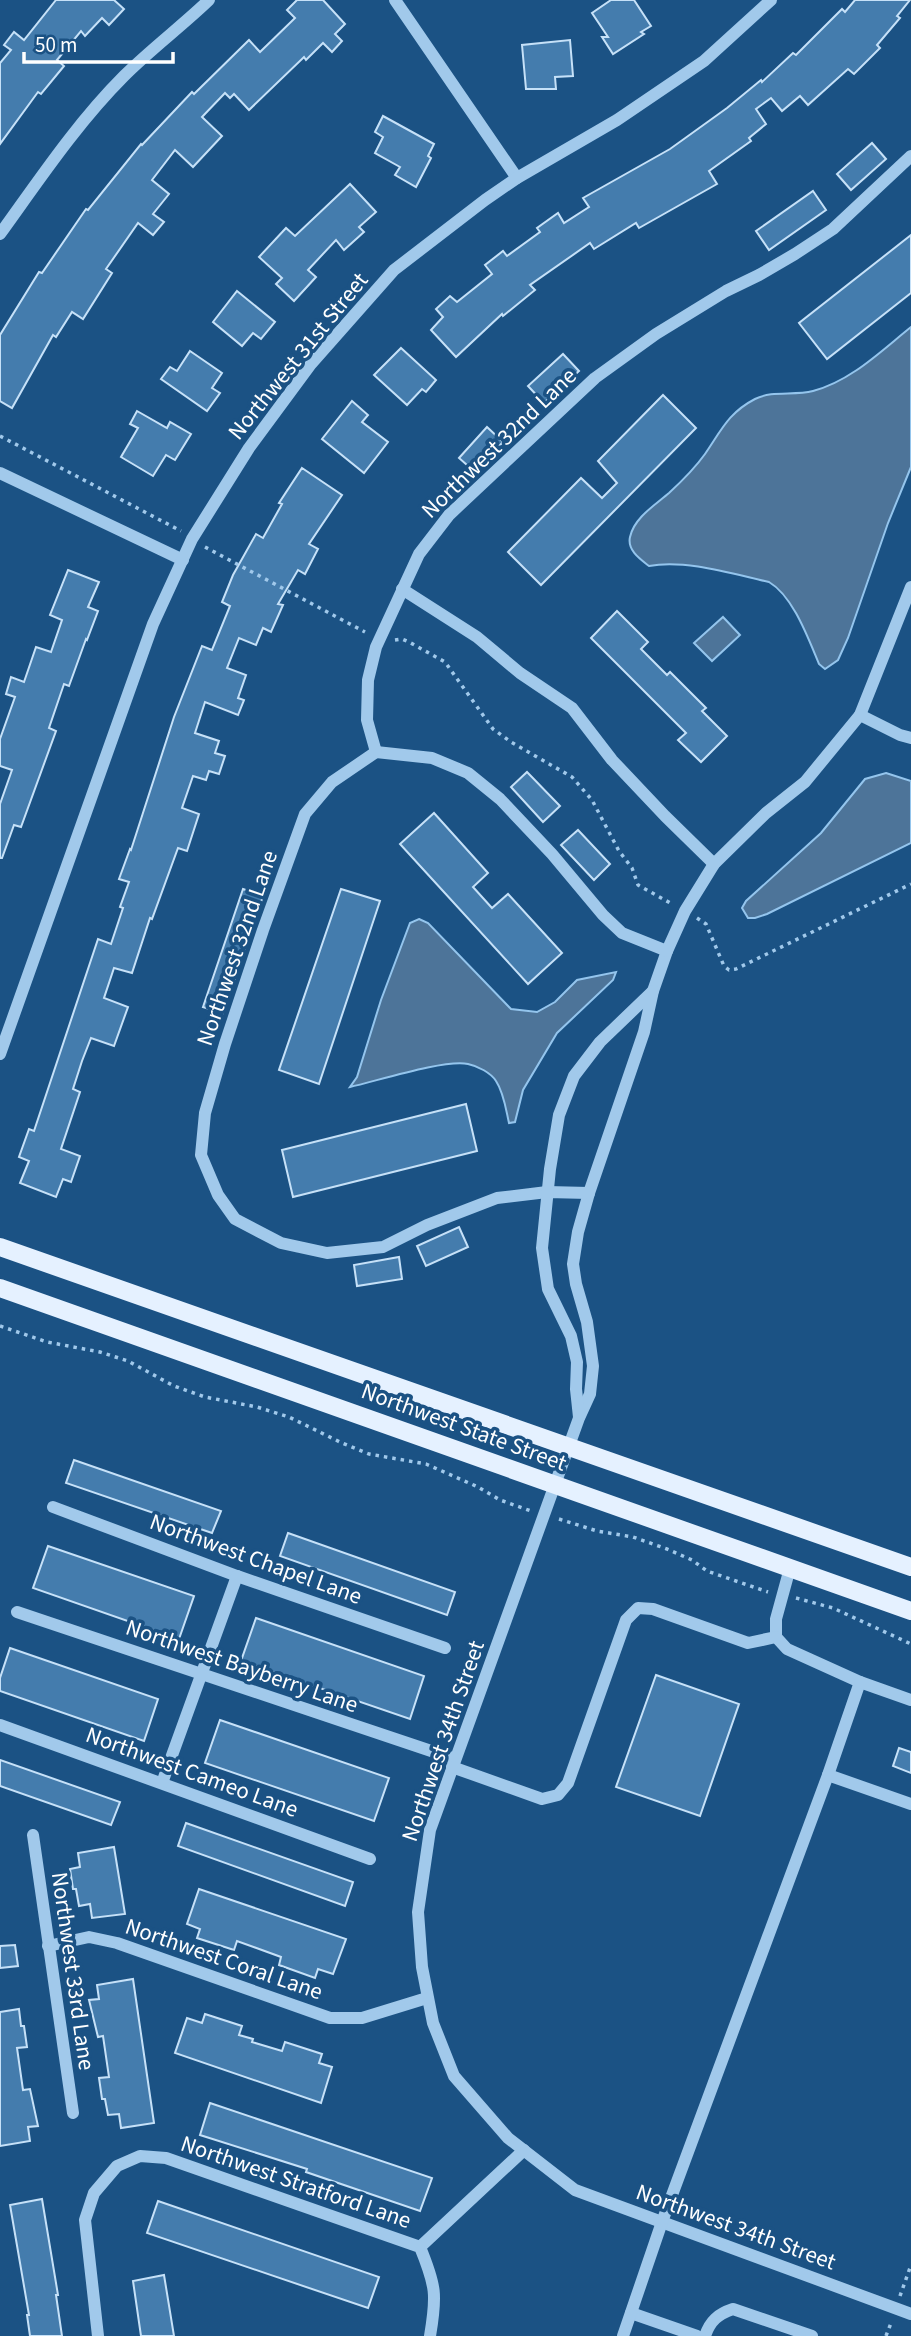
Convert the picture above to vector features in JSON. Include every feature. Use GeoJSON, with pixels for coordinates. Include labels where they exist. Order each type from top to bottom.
{"type":"FeatureCollection","features":[{"type":"Feature","properties":{"kind":"main road","name":"Northwest State Street"},"geometry":{"type":"LineString","coordinates":[[0,1247],[911,1567]]}},
{"type":"Feature","properties":{"kind":"main road","name":"Northwest State Street"},"geometry":{"type":"LineString","coordinates":[[0,1288],[911,1611]]}},
{"type":"Feature","properties":{"kind":"street"},"geometry":{"type":"LineString","coordinates":[[0,234],[64,147],[124,75],[209,0]]}},
{"type":"Feature","properties":{"kind":"street"},"geometry":{"type":"LineString","coordinates":[[396,0],[517,178]]}},
{"type":"Feature","properties":{"kind":"street","name":"Northwest 31st Street"},"geometry":{"type":"LineString","coordinates":[[0,1054],[153,624],[192,538],[249,448],[311,364],[394,270],[517,178],[617,120],[704,61],[771,0]]}},
{"type":"Feature","properties":{"kind":"street","name":"Northwest 32nd Lane"},"geometry":{"type":"LineString","coordinates":[[548,1192],[497,1198],[426,1225],[383,1247],[327,1253],[281,1243],[235,1219],[218,1195],[201,1155],[205,1113],[263,930],[306,814],[332,782],[376,752],[367,720],[368,680],[376,647],[419,554],[449,515],[595,378],[656,334],[726,291],[796,254],[833,229],[911,156]]}},
{"type":"Feature","properties":{"kind":"street"},"geometry":{"type":"LineString","coordinates":[[0,473],[183,560]]}},
{"type":"Feature","properties":{"kind":"street","name":"Northwest 34th Street"},"geometry":{"type":"LineString","coordinates":[[911,587],[860,715],[805,782],[766,813],[714,864],[685,911],[667,951],[653,991],[644,1032],[578,1233],[573,1264],[587,1322],[593,1366],[590,1394],[430,1830],[418,1912],[427,1998],[433,2023],[454,2076],[508,2138],[575,2190],[911,2314]]}},
{"type":"Feature","properties":{"kind":"street"},"geometry":{"type":"LineString","coordinates":[[402,589],[477,637],[520,673],[572,708],[612,761],[714,864]]}},
{"type":"Feature","properties":{"kind":"street"},"geometry":{"type":"LineString","coordinates":[[860,715],[911,738]]}},
{"type":"Feature","properties":{"kind":"street"},"geometry":{"type":"LineString","coordinates":[[376,752],[432,758],[468,773],[500,799],[622,933],[667,951]]}},
{"type":"Feature","properties":{"kind":"street"},"geometry":{"type":"LineString","coordinates":[[579,1418],[577,1362],[571,1336],[548,1289],[542,1248],[559,1115],[574,1076],[600,1042],[653,991]]}},
{"type":"Feature","properties":{"kind":"street"},"geometry":{"type":"LineString","coordinates":[[548,1192],[589,1194]]}},
{"type":"Feature","properties":{"kind":"street","name":"Northwest Chapel Lane"},"geometry":{"type":"LineString","coordinates":[[53,1507],[237,1576],[445,1648]]}},
{"type":"Feature","properties":{"kind":"street"},"geometry":{"type":"LineString","coordinates":[[790,1568],[776,1619],[776,1637],[788,1649],[860,1682],[911,1700]]}},
{"type":"Feature","properties":{"kind":"street"},"geometry":{"type":"LineString","coordinates":[[162,1783],[237,1576]]}},
{"type":"Feature","properties":{"kind":"street","name":"Northwest Bayberry Lane"},"geometry":{"type":"LineString","coordinates":[[17,1612],[453,1763],[542,1799],[558,1795],[568,1783],[626,1620],[638,1608],[653,1609],[748,1643],[776,1637]]}},
{"type":"Feature","properties":{"kind":"street"},"geometry":{"type":"LineString","coordinates":[[623,2336],[662,2222],[860,1682]]}},
{"type":"Feature","properties":{"kind":"street","name":"Northwest Cameo Lane"},"geometry":{"type":"LineString","coordinates":[[0,1726],[370,1859]]}},
{"type":"Feature","properties":{"kind":"street"},"geometry":{"type":"LineString","coordinates":[[828,1774],[911,1804]]}},
{"type":"Feature","properties":{"kind":"street","name":"Northwest 33rd Lane"},"geometry":{"type":"LineString","coordinates":[[33,1835],[73,2113]]}},
{"type":"Feature","properties":{"kind":"street","name":"Northwest Coral Lane"},"geometry":{"type":"LineString","coordinates":[[48,1946],[89,1937],[117,1943],[330,2018],[362,2018],[427,1998]]}},
{"type":"Feature","properties":{"kind":"street","name":"Northwest Stratford Lane"},"geometry":{"type":"LineString","coordinates":[[420,2248],[523,2150]]}},
{"type":"Feature","properties":{"kind":"street","name":"Northwest Stratford Lane"},"geometry":{"type":"LineString","coordinates":[[98,2336],[85,2220],[94,2193],[117,2166],[140,2156],[166,2158],[420,2248],[434,2281],[435,2308],[430,2336]]}},
{"type":"Feature","properties":{"kind":"street"},"geometry":{"type":"LineString","coordinates":[[705,2336],[708,2326],[715,2319],[733,2309],[812,2336]]}},
{"type":"Feature","properties":{"kind":"street"},"geometry":{"type":"LineString","coordinates":[[631,2313],[697,2336]]}},
{"type":"Feature","properties":{"kind":"path"},"geometry":{"type":"LineString","coordinates":[[0,436],[171,525],[218,555],[380,641],[402,639],[445,662],[493,729],[572,777],[592,800],[619,851],[632,868],[638,885],[706,924],[724,966],[729,970],[736,970],[911,884]]}},
{"type":"Feature","properties":{"kind":"path"},"geometry":{"type":"LineString","coordinates":[[0,1326],[47,1342],[118,1358],[174,1386],[205,1397],[257,1407],[289,1417],[369,1454],[426,1464],[500,1500],[597,1531],[633,1537],[692,1560],[707,1571],[782,1596],[833,1608],[911,1644]]}},
{"type":"Feature","properties":{"kind":"water"},"geometry":{"type":"Polygon","coordinates":[[[911,327],[911,467],[838,660],[825,669],[819,664],[792,607],[778,588],[769,582],[678,564],[649,566],[635,554],[630,546],[630,537],[636,524],[693,469],[738,410],[762,396],[813,391],[840,380],[853,373],[911,327]]]}},
{"type":"Feature","properties":{"kind":"water"},"geometry":{"type":"Polygon","coordinates":[[[723,617],[740,635],[712,661],[694,643],[723,617]]]}},
{"type":"Feature","properties":{"kind":"water"},"geometry":{"type":"Polygon","coordinates":[[[886,773],[911,781],[911,843],[767,914],[748,918],[742,908],[746,901],[821,833],[865,779],[886,773]]]}},
{"type":"Feature","properties":{"kind":"water"},"geometry":{"type":"Polygon","coordinates":[[[419,919],[428,923],[511,1009],[537,1012],[555,1002],[577,980],[616,972],[613,980],[557,1033],[523,1090],[515,1122],[509,1123],[503,1096],[494,1078],[484,1070],[468,1064],[428,1067],[350,1087],[357,1077],[381,1000],[410,923],[419,919]]]}},
{"type":"Feature","properties":{"kind":"building"},"geometry":{"type":"Polygon","coordinates":[[[56,0],[114,0],[124,9],[109,25],[102,18],[85,36],[81,31],[57,60],[64,66],[41,94],[38,92],[0,144],[0,63],[11,50],[4,45],[14,32],[24,40],[56,0]]]}},
{"type":"Feature","properties":{"kind":"building"},"geometry":{"type":"Polygon","coordinates":[[[297,0],[323,0],[345,24],[335,34],[342,41],[332,52],[323,43],[306,60],[304,57],[249,110],[234,94],[230,98],[225,93],[202,117],[222,136],[193,167],[175,150],[152,180],[169,194],[153,214],[164,222],[153,235],[138,223],[106,269],[112,273],[83,319],[72,312],[56,337],[53,335],[12,408],[0,401],[0,335],[39,272],[42,273],[86,209],[88,210],[141,144],[249,40],[260,52],[295,18],[287,10],[297,0]]]}},
{"type":"Feature","properties":{"kind":"building"},"geometry":{"type":"Polygon","coordinates":[[[611,0],[634,0],[651,26],[641,32],[644,34],[613,54],[602,37],[608,37],[592,13],[611,0]]]}},
{"type":"Feature","properties":{"kind":"building"},"geometry":{"type":"Polygon","coordinates":[[[855,0],[910,0],[897,16],[900,18],[877,45],[880,48],[854,74],[848,69],[808,105],[800,96],[782,111],[771,98],[756,109],[766,124],[749,138],[751,141],[709,171],[717,184],[639,228],[636,223],[594,249],[590,243],[530,285],[535,290],[503,316],[502,314],[456,357],[431,330],[443,317],[436,309],[450,296],[457,302],[492,274],[485,265],[503,251],[507,256],[540,232],[537,228],[558,213],[564,223],[589,207],[583,198],[670,149],[761,80],[762,82],[793,53],[796,55],[842,9],[845,12],[855,0]]]}},
{"type":"Feature","properties":{"kind":"building"},"geometry":{"type":"Polygon","coordinates":[[[570,40],[573,76],[555,77],[556,89],[526,89],[522,45],[570,40]]]}},
{"type":"Feature","properties":{"kind":"building"},"geometry":{"type":"Polygon","coordinates":[[[383,116],[434,144],[428,156],[431,158],[416,187],[395,175],[400,167],[375,153],[383,137],[375,132],[383,116]]]}},
{"type":"Feature","properties":{"kind":"building"},"geometry":{"type":"Polygon","coordinates":[[[872,143],[886,159],[851,190],[837,174],[872,143]]]}},
{"type":"Feature","properties":{"kind":"building"},"geometry":{"type":"Polygon","coordinates":[[[350,184],[376,212],[359,227],[364,232],[344,250],[336,240],[308,270],[316,277],[294,301],[276,284],[282,278],[259,257],[286,228],[295,236],[350,184]]]}},
{"type":"Feature","properties":{"kind":"building"},"geometry":{"type":"Polygon","coordinates":[[[813,191],[826,210],[769,250],[756,231],[813,191]]]}},
{"type":"Feature","properties":{"kind":"building"},"geometry":{"type":"Polygon","coordinates":[[[911,235],[911,293],[827,359],[799,323],[911,235]]]}},
{"type":"Feature","properties":{"kind":"building"},"geometry":{"type":"Polygon","coordinates":[[[237,291],[275,322],[261,339],[253,333],[242,346],[213,322],[237,291]]]}},
{"type":"Feature","properties":{"kind":"building"},"geometry":{"type":"Polygon","coordinates":[[[401,348],[436,380],[426,392],[422,389],[407,405],[374,375],[401,348]]]}},
{"type":"Feature","properties":{"kind":"building"},"geometry":{"type":"Polygon","coordinates":[[[190,351],[222,373],[212,388],[220,393],[207,411],[161,379],[170,367],[177,371],[190,351]]]}},
{"type":"Feature","properties":{"kind":"building"},"geometry":{"type":"Polygon","coordinates":[[[563,354],[579,371],[544,403],[528,386],[563,354]]]}},
{"type":"Feature","properties":{"kind":"building"},"geometry":{"type":"Polygon","coordinates":[[[663,395],[696,428],[541,585],[508,552],[581,478],[602,498],[617,483],[598,461],[663,395]]]}},
{"type":"Feature","properties":{"kind":"building"},"geometry":{"type":"Polygon","coordinates":[[[352,401],[368,415],[362,422],[388,442],[364,473],[322,439],[352,401]]]}},
{"type":"Feature","properties":{"kind":"building"},"geometry":{"type":"Polygon","coordinates":[[[137,411],[167,428],[170,422],[191,434],[175,460],[166,455],[153,476],[121,457],[138,428],[130,424],[137,411]]]}},
{"type":"Feature","properties":{"kind":"building"},"geometry":{"type":"Polygon","coordinates":[[[487,427],[503,442],[475,472],[459,458],[487,427]]]}},
{"type":"Feature","properties":{"kind":"building"},"geometry":{"type":"Polygon","coordinates":[[[302,468],[342,495],[309,544],[318,549],[305,574],[298,570],[278,604],[283,605],[271,632],[263,628],[256,645],[239,638],[227,668],[246,675],[238,698],[244,700],[238,715],[205,702],[195,733],[219,741],[215,753],[225,756],[219,774],[209,771],[206,780],[193,776],[182,808],[199,814],[187,851],[178,848],[152,919],[150,918],[132,973],[114,968],[104,998],[128,1007],[114,1046],[91,1038],[82,1061],[73,1089],[80,1092],[61,1149],[80,1156],[71,1182],[63,1179],[56,1197],[20,1183],[29,1161],[19,1157],[29,1129],[34,1131],[98,939],[111,944],[129,882],[119,879],[174,717],[202,646],[212,650],[230,606],[222,602],[233,575],[256,534],[263,538],[282,504],[279,503],[302,468]]]}},
{"type":"Feature","properties":{"kind":"building"},"geometry":{"type":"Polygon","coordinates":[[[68,570],[99,582],[88,607],[98,611],[69,686],[64,684],[49,728],[56,731],[21,827],[14,825],[0,858],[0,804],[12,770],[0,766],[0,739],[15,697],[6,694],[11,677],[24,682],[36,647],[51,652],[62,620],[50,615],[68,570]]]}},
{"type":"Feature","properties":{"kind":"building"},"geometry":{"type":"Polygon","coordinates":[[[617,611],[648,642],[641,649],[667,675],[670,672],[706,708],[702,711],[727,736],[701,762],[678,740],[686,733],[591,638],[617,611]]]}},
{"type":"Feature","properties":{"kind":"building"},"geometry":{"type":"Polygon","coordinates":[[[527,772],[560,806],[543,822],[511,787],[527,772]]]}},
{"type":"Feature","properties":{"kind":"building"},"geometry":{"type":"Polygon","coordinates":[[[434,813],[488,873],[473,887],[492,908],[508,894],[562,953],[528,984],[400,844],[434,813]]]}},
{"type":"Feature","properties":{"kind":"building"},"geometry":{"type":"Polygon","coordinates":[[[578,830],[610,864],[594,880],[561,845],[578,830]]]}},
{"type":"Feature","properties":{"kind":"building"},"geometry":{"type":"Polygon","coordinates":[[[243,889],[263,896],[223,1013],[203,1007],[243,889]]]}},
{"type":"Feature","properties":{"kind":"building"},"geometry":{"type":"Polygon","coordinates":[[[341,889],[380,901],[319,1084],[279,1070],[341,889]]]}},
{"type":"Feature","properties":{"kind":"building"},"geometry":{"type":"Polygon","coordinates":[[[466,1104],[477,1151],[293,1197],[282,1150],[466,1104]]]}},
{"type":"Feature","properties":{"kind":"building"},"geometry":{"type":"Polygon","coordinates":[[[459,1227],[468,1247],[426,1266],[417,1246],[459,1227]]]}},
{"type":"Feature","properties":{"kind":"building"},"geometry":{"type":"Polygon","coordinates":[[[399,1257],[402,1279],[357,1286],[354,1265],[399,1257]]]}},
{"type":"Feature","properties":{"kind":"building"},"geometry":{"type":"Polygon","coordinates":[[[74,1460],[221,1511],[212,1533],[66,1483],[74,1460]]]}},
{"type":"Feature","properties":{"kind":"building"},"geometry":{"type":"Polygon","coordinates":[[[288,1533],[455,1592],[447,1615],[280,1556],[288,1533]]]}},
{"type":"Feature","properties":{"kind":"building"},"geometry":{"type":"Polygon","coordinates":[[[48,1546],[194,1596],[179,1639],[33,1588],[48,1546]]]}},
{"type":"Feature","properties":{"kind":"building"},"geometry":{"type":"Polygon","coordinates":[[[256,1618],[424,1676],[410,1719],[241,1661],[256,1618]]]}},
{"type":"Feature","properties":{"kind":"building"},"geometry":{"type":"Polygon","coordinates":[[[10,1648],[158,1699],[144,1741],[0,1691],[0,1678],[10,1648]]]}},
{"type":"Feature","properties":{"kind":"building"},"geometry":{"type":"Polygon","coordinates":[[[656,1675],[739,1704],[700,1816],[616,1787],[656,1675]]]}},
{"type":"Feature","properties":{"kind":"building"},"geometry":{"type":"Polygon","coordinates":[[[220,1720],[389,1778],[374,1821],[205,1763],[220,1720]]]}},
{"type":"Feature","properties":{"kind":"building"},"geometry":{"type":"Polygon","coordinates":[[[899,1748],[911,1752],[911,1773],[893,1766],[899,1748]]]}},
{"type":"Feature","properties":{"kind":"building"},"geometry":{"type":"Polygon","coordinates":[[[0,1760],[120,1802],[111,1825],[0,1786],[0,1760]]]}},
{"type":"Feature","properties":{"kind":"building"},"geometry":{"type":"Polygon","coordinates":[[[186,1823],[353,1882],[345,1906],[178,1846],[186,1823]]]}},
{"type":"Feature","properties":{"kind":"building"},"geometry":{"type":"Polygon","coordinates":[[[114,1847],[125,1914],[92,1918],[90,1904],[79,1906],[70,1869],[80,1867],[78,1853],[114,1847]]]}},
{"type":"Feature","properties":{"kind":"building"},"geometry":{"type":"Polygon","coordinates":[[[199,1889],[346,1939],[333,1974],[318,1969],[315,1978],[279,1965],[281,1957],[237,1941],[234,1950],[197,1938],[200,1929],[187,1924],[199,1889]]]}},
{"type":"Feature","properties":{"kind":"building"},"geometry":{"type":"Polygon","coordinates":[[[15,1945],[18,1966],[0,1968],[0,1946],[15,1945]]]}},
{"type":"Feature","properties":{"kind":"building"},"geometry":{"type":"Polygon","coordinates":[[[133,1979],[154,2123],[121,2128],[119,2114],[108,2115],[105,2099],[102,2099],[99,2078],[109,2077],[103,2036],[98,2037],[89,2000],[99,1999],[97,1985],[133,1979]]]}},
{"type":"Feature","properties":{"kind":"building"},"geometry":{"type":"Polygon","coordinates":[[[19,2009],[27,2047],[17,2048],[23,2090],[30,2089],[38,2126],[28,2127],[30,2141],[0,2146],[0,2012],[19,2009]]]}},
{"type":"Feature","properties":{"kind":"building"},"geometry":{"type":"Polygon","coordinates":[[[205,2014],[242,2026],[239,2035],[253,2039],[252,2042],[282,2051],[285,2042],[322,2054],[319,2063],[332,2067],[321,2103],[175,2053],[187,2018],[202,2023],[205,2014]]]}},
{"type":"Feature","properties":{"kind":"building"},"geometry":{"type":"Polygon","coordinates":[[[210,2103],[432,2178],[420,2211],[306,2172],[307,2169],[200,2135],[210,2103]]]}},
{"type":"Feature","properties":{"kind":"building"},"geometry":{"type":"Polygon","coordinates":[[[42,2199],[62,2336],[30,2336],[29,2315],[10,2205],[42,2199]]]}},
{"type":"Feature","properties":{"kind":"building"},"geometry":{"type":"Polygon","coordinates":[[[158,2201],[379,2277],[368,2308],[147,2233],[158,2201]]]}},
{"type":"Feature","properties":{"kind":"building"},"geometry":{"type":"Polygon","coordinates":[[[164,2275],[174,2336],[141,2336],[133,2281],[164,2275]]]}}]}
